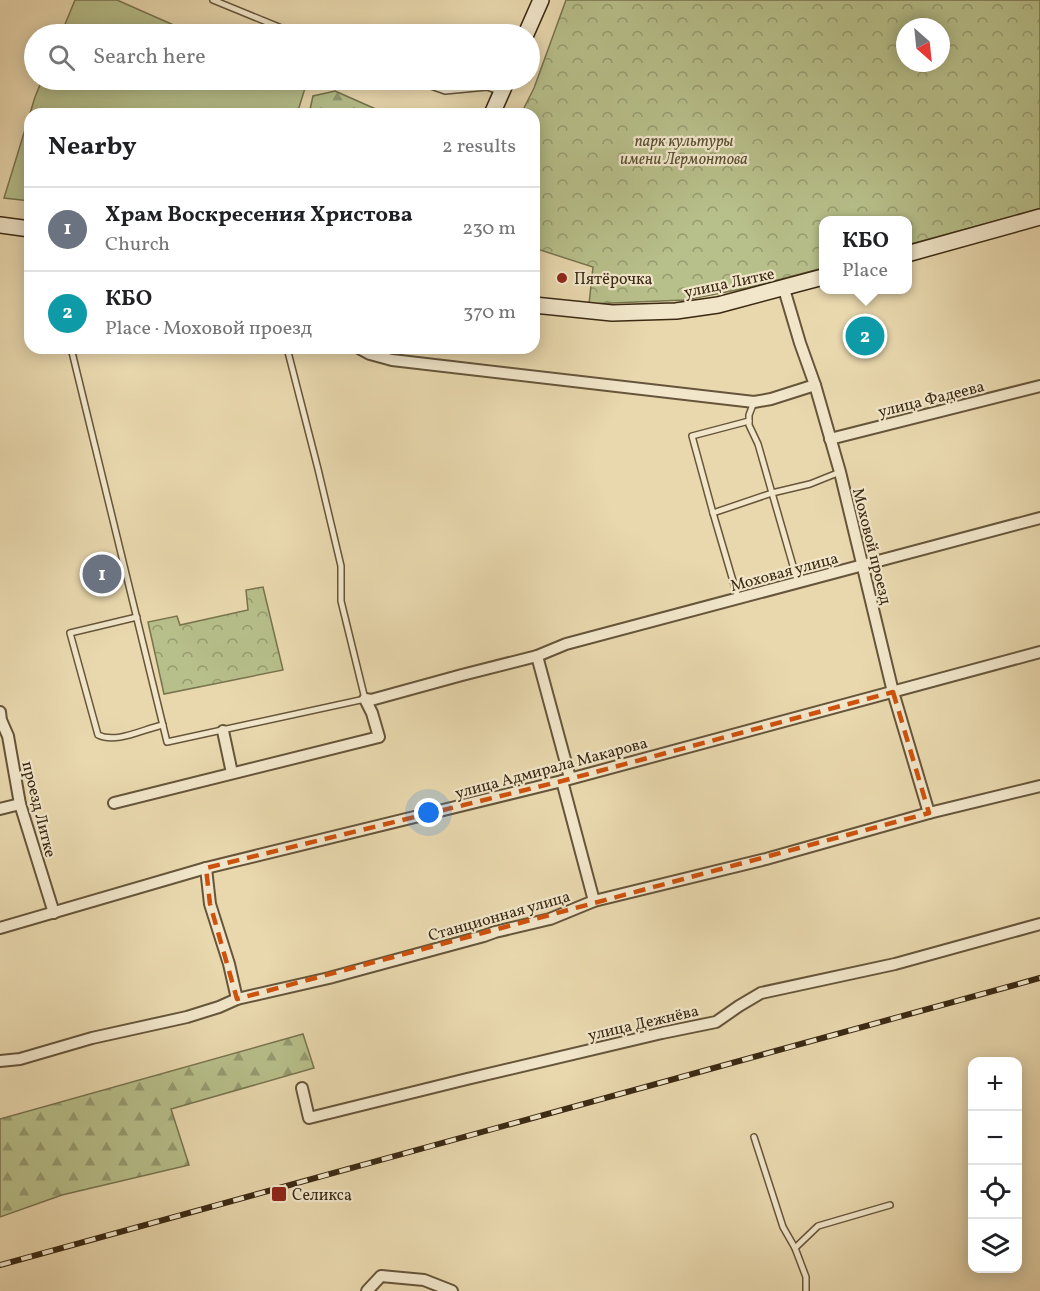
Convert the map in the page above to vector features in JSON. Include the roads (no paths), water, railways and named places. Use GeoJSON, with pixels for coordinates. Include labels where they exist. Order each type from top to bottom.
{"type":"FeatureCollection","features":[{"type":"Feature","properties":{"kind":"main road"},"geometry":{"type":"LineString","coordinates":[[530,24],[541,0]]}},
{"type":"Feature","properties":{"kind":"main road"},"geometry":{"type":"LineString","coordinates":[[495,108],[503,90]]}},
{"type":"Feature","properties":{"kind":"main road"},"geometry":{"type":"LineString","coordinates":[[912,253],[1040,217]]}},
{"type":"Feature","properties":{"kind":"main road"},"geometry":{"type":"LineString","coordinates":[[0,225],[24,228]]}},
{"type":"Feature","properties":{"kind":"main road","name":"улица Литке"},"geometry":{"type":"LineString","coordinates":[[540,306],[612,313],[676,311],[718,305],[819,279]]}},
{"type":"Feature","properties":{"kind":"street","name":"Моховой проезд"},"geometry":{"type":"LineString","coordinates":[[784,289],[800,343],[816,385],[840,471],[893,692],[928,813]]}},
{"type":"Feature","properties":{"kind":"street"},"geometry":{"type":"LineString","coordinates":[[370,354],[392,360],[754,402],[816,385]]}},
{"type":"Feature","properties":{"kind":"street","name":"улица Фадеева"},"geometry":{"type":"LineString","coordinates":[[830,439],[1040,386]]}},
{"type":"Feature","properties":{"kind":"street","name":"Моховая улица"},"geometry":{"type":"LineString","coordinates":[[364,699],[372,700],[537,656],[566,644],[1040,518]]}},
{"type":"Feature","properties":{"kind":"street","name":"улица Адмирала Макарова"},"geometry":{"type":"LineString","coordinates":[[0,928],[206,868],[566,779],[1040,652]]}},
{"type":"Feature","properties":{"kind":"street"},"geometry":{"type":"LineString","coordinates":[[537,656],[594,901]]}},
{"type":"Feature","properties":{"kind":"street"},"geometry":{"type":"LineString","coordinates":[[114,803],[380,737],[372,713],[364,699]]}},
{"type":"Feature","properties":{"kind":"street","name":"проезд Литке"},"geometry":{"type":"LineString","coordinates":[[0,712],[8,736],[20,804],[54,913]]}},
{"type":"Feature","properties":{"kind":"street"},"geometry":{"type":"LineString","coordinates":[[223,731],[232,773]]}},
{"type":"Feature","properties":{"kind":"street","name":"Станционная улица"},"geometry":{"type":"LineString","coordinates":[[0,1061],[20,1059],[92,1038],[187,1017],[237,999],[329,978],[550,919],[594,901],[766,859],[928,813],[1040,786]]}},
{"type":"Feature","properties":{"kind":"street"},"geometry":{"type":"LineString","coordinates":[[0,809],[20,804]]}},
{"type":"Feature","properties":{"kind":"street"},"geometry":{"type":"LineString","coordinates":[[206,868],[210,904],[229,964],[237,999]]}},
{"type":"Feature","properties":{"kind":"street","name":"улица Дежнёва"},"geometry":{"type":"LineString","coordinates":[[302,1088],[309,1118],[490,1073],[716,1022],[761,993],[895,964],[1040,924]]}},
{"type":"Feature","properties":{"kind":"street"},"geometry":{"type":"LineString","coordinates":[[367,1291],[381,1276],[424,1280],[452,1291]]}},
{"type":"Feature","properties":{"kind":"lane"},"geometry":{"type":"LineString","coordinates":[[213,0],[272,24]]}},
{"type":"Feature","properties":{"kind":"lane"},"geometry":{"type":"LineString","coordinates":[[72,354],[167,742],[364,699],[341,601],[341,566],[289,354]]}},
{"type":"Feature","properties":{"kind":"lane"},"geometry":{"type":"LineString","coordinates":[[754,402],[749,415],[749,425],[758,444],[798,583]]}},
{"type":"Feature","properties":{"kind":"lane"},"geometry":{"type":"LineString","coordinates":[[738,598],[692,436],[749,421]]}},
{"type":"Feature","properties":{"kind":"lane"},"geometry":{"type":"LineString","coordinates":[[713,513],[772,493],[810,484],[840,471]]}},
{"type":"Feature","properties":{"kind":"lane"},"geometry":{"type":"LineString","coordinates":[[137,617],[70,633],[98,735],[105,738],[116,738],[163,725]]}},
{"type":"Feature","properties":{"kind":"lane"},"geometry":{"type":"LineString","coordinates":[[754,1137],[783,1227],[795,1248],[806,1277],[806,1291]]}},
{"type":"Feature","properties":{"kind":"lane"},"geometry":{"type":"LineString","coordinates":[[795,1248],[818,1226],[890,1205]]}},
{"type":"Feature","properties":{"kind":"railway"},"geometry":{"type":"LineString","coordinates":[[0,1265],[1040,978]]}},
{"type":"Feature","properties":{"kind":"place","name":"Пятёрочка"},"geometry":{"type":"Point","coordinates":[562,278]}},
{"type":"Feature","properties":{"kind":"place","name":"КБО"},"geometry":{"type":"Point","coordinates":[865,336]}},
{"type":"Feature","properties":{"kind":"place","name":"Храм Воскресения Христова"},"geometry":{"type":"Point","coordinates":[102,574]}},
{"type":"Feature","properties":{"kind":"place","name":"Селикса"},"geometry":{"type":"Point","coordinates":[279,1194]}},
{"type":"Feature","properties":{"kind":"park label","name":"парк культуры имени Лермонтова"},"geometry":{"type":"Point","coordinates":[684,149]}}]}
